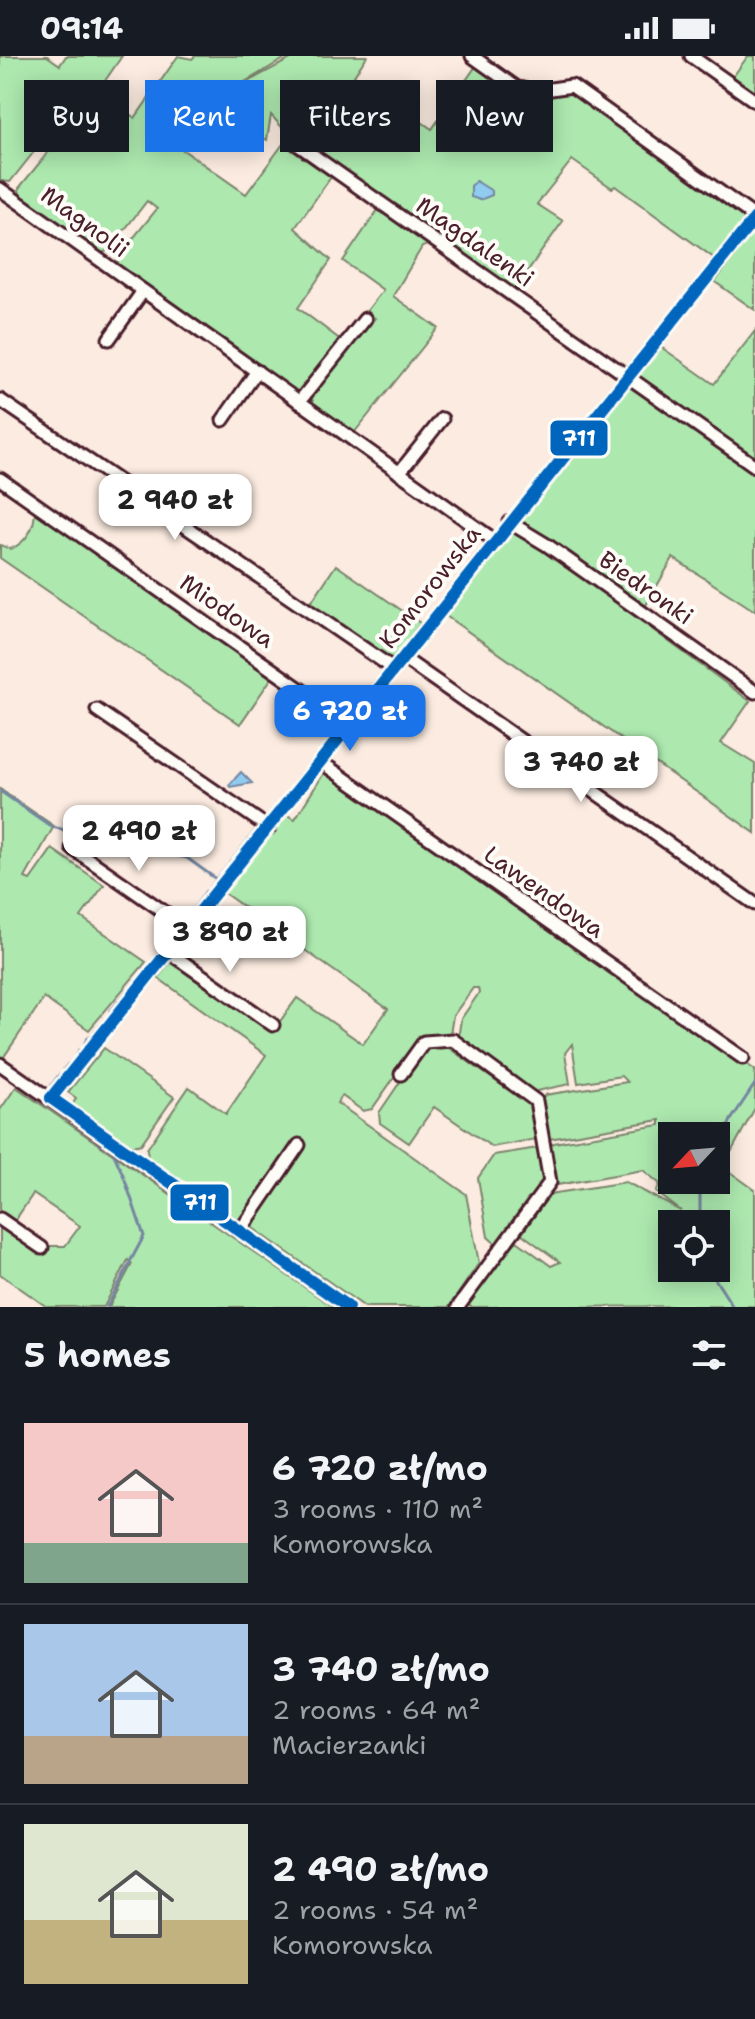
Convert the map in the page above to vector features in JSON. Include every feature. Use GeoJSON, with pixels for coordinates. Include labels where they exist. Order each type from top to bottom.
{"type":"FeatureCollection","features":[{"type":"Feature","properties":{"kind":"street"},"geometry":{"type":"LineString","coordinates":[[472,56],[517,88],[537,91],[572,86],[754,221]]}},
{"type":"Feature","properties":{"kind":"street"},"geometry":{"type":"LineString","coordinates":[[691,56],[755,101]]}},
{"type":"Feature","properties":{"kind":"street","name":"Magdalenki"},"geometry":{"type":"LineString","coordinates":[[308,152],[755,466]]}},
{"type":"Feature","properties":{"kind":"street","name":"Magnolii"},"geometry":{"type":"LineString","coordinates":[[0,189],[494,540]]}},
{"type":"Feature","properties":{"kind":"street","name":"Komorowska"},"geometry":{"type":"LineString","coordinates":[[51,1098],[269,828],[494,540],[754,221]]}},
{"type":"Feature","properties":{"kind":"street"},"geometry":{"type":"LineString","coordinates":[[109,339],[143,291]]}},
{"type":"Feature","properties":{"kind":"street"},"geometry":{"type":"LineString","coordinates":[[299,402],[365,319]]}},
{"type":"Feature","properties":{"kind":"street"},"geometry":{"type":"LineString","coordinates":[[223,420],[257,371]]}},
{"type":"Feature","properties":{"kind":"street"},"geometry":{"type":"LineString","coordinates":[[0,400],[394,669]]}},
{"type":"Feature","properties":{"kind":"street"},"geometry":{"type":"LineString","coordinates":[[399,473],[442,419]]}},
{"type":"Feature","properties":{"kind":"street","name":"Miodowa"},"geometry":{"type":"LineString","coordinates":[[0,479],[350,724]]}},
{"type":"Feature","properties":{"kind":"street","name":"Biedronki"},"geometry":{"type":"LineString","coordinates":[[509,522],[755,692]]}},
{"type":"Feature","properties":{"kind":"street"},"geometry":{"type":"LineString","coordinates":[[403,658],[755,904]]}},
{"type":"Feature","properties":{"kind":"street"},"geometry":{"type":"LineString","coordinates":[[97,710],[269,828]]}},
{"type":"Feature","properties":{"kind":"street","name":"Lawendowa"},"geometry":{"type":"LineString","coordinates":[[321,762],[743,1058]]}},
{"type":"Feature","properties":{"kind":"street"},"geometry":{"type":"LineString","coordinates":[[72,848],[186,927]]}},
{"type":"Feature","properties":{"kind":"street"},"geometry":{"type":"LineString","coordinates":[[167,951],[273,1025]]}},
{"type":"Feature","properties":{"kind":"street"},"geometry":{"type":"LineString","coordinates":[[401,1074],[424,1042],[453,1040],[536,1101],[550,1182],[458,1307]]}},
{"type":"Feature","properties":{"kind":"street"},"geometry":{"type":"LineString","coordinates":[[0,1064],[348,1307]]}},
{"type":"Feature","properties":{"kind":"street"},"geometry":{"type":"LineString","coordinates":[[240,1231],[299,1145]]}},
{"type":"Feature","properties":{"kind":"street"},"geometry":{"type":"LineString","coordinates":[[0,1219],[42,1248]]}},
{"type":"Feature","properties":{"kind":"green space"},"geometry":{"type":"Polygon","coordinates":[[[0,56],[47,56],[60,65],[66,56],[122,56],[106,80],[24,80],[24,152],[34,152],[10,182],[0,181],[0,56]]]}},
{"type":"Feature","properties":{"kind":"green space"},"geometry":{"type":"Polygon","coordinates":[[[178,56],[192,59],[195,56],[289,56],[248,80],[161,80],[178,56]]]}},
{"type":"Feature","properties":{"kind":"green space"},"geometry":{"type":"Polygon","coordinates":[[[296,56],[367,56],[354,76],[360,80],[280,80],[280,125],[271,115],[267,140],[264,138],[264,80],[251,80],[296,56]]]}},
{"type":"Feature","properties":{"kind":"green space"},"geometry":{"type":"Polygon","coordinates":[[[748,56],[755,56],[755,94],[732,78],[748,56]]]}},
{"type":"Feature","properties":{"kind":"green space"},"geometry":{"type":"Polygon","coordinates":[[[476,66],[496,80],[466,80],[476,66]]]}},
{"type":"Feature","properties":{"kind":"green space"},"geometry":{"type":"Polygon","coordinates":[[[568,90],[746,217],[714,258],[615,186],[612,188],[572,160],[537,204],[563,221],[514,290],[314,152],[420,152],[420,121],[432,129],[436,123],[436,152],[553,152],[553,93],[568,90]]]}},
{"type":"Feature","properties":{"kind":"green space"},"geometry":{"type":"Polygon","coordinates":[[[145,104],[145,152],[186,152],[246,194],[280,148],[280,152],[295,152],[331,177],[295,228],[331,260],[298,308],[342,341],[304,390],[295,392],[118,266],[117,258],[157,209],[147,201],[108,251],[100,253],[20,196],[19,188],[48,152],[129,152],[129,114],[135,118],[145,104]]]}},
{"type":"Feature","properties":{"kind":"green space"},"geometry":{"type":"Polygon","coordinates":[[[378,210],[428,245],[422,247],[393,296],[438,328],[354,433],[313,404],[312,396],[375,318],[366,312],[383,290],[343,261],[378,210]]]}},
{"type":"Feature","properties":{"kind":"green space"},"geometry":{"type":"Polygon","coordinates":[[[752,233],[755,235],[755,310],[715,282],[752,233]]]}},
{"type":"Feature","properties":{"kind":"green space"},"geometry":{"type":"Polygon","coordinates":[[[755,331],[755,462],[636,378],[661,347],[714,384],[755,331]]]}},
{"type":"Feature","properties":{"kind":"green space"},"geometry":{"type":"Polygon","coordinates":[[[630,385],[755,474],[755,611],[673,558],[638,619],[750,701],[721,743],[755,764],[755,833],[446,616],[630,385]]]}},
{"type":"Feature","properties":{"kind":"green space"},"geometry":{"type":"Polygon","coordinates":[[[35,509],[273,676],[240,724],[0,558],[0,545],[11,549],[26,538],[34,522],[35,509]]]}},
{"type":"Feature","properties":{"kind":"green space"},"geometry":{"type":"Polygon","coordinates":[[[336,565],[420,623],[395,657],[385,660],[308,607],[336,565]]]}},
{"type":"Feature","properties":{"kind":"green space"},"geometry":{"type":"Polygon","coordinates":[[[326,770],[755,1070],[755,1108],[730,1154],[730,1122],[660,1120],[549,1139],[542,1099],[545,1095],[627,1082],[621,1076],[578,1083],[572,1044],[565,1053],[570,1084],[532,1092],[469,1042],[466,1045],[458,1039],[461,1019],[479,993],[478,988],[473,988],[453,1016],[450,1034],[422,1038],[372,1109],[363,1111],[342,1096],[337,1103],[466,1194],[479,1263],[449,1307],[365,1307],[250,1226],[306,1146],[297,1138],[240,1221],[148,1157],[147,1149],[189,1087],[226,1114],[266,1055],[158,978],[172,960],[273,1031],[297,998],[363,1044],[388,1009],[224,893],[287,815],[295,819],[326,770]]]}},
{"type":"Feature","properties":{"kind":"green space"},"geometry":{"type":"Polygon","coordinates":[[[0,789],[54,826],[25,878],[30,880],[52,849],[104,885],[81,917],[146,962],[89,1030],[44,998],[3,1058],[0,1056],[0,789]]]}},
{"type":"Feature","properties":{"kind":"green space"},"geometry":{"type":"Polygon","coordinates":[[[443,1044],[530,1105],[536,1139],[492,1147],[434,1107],[409,1143],[380,1123],[379,1113],[421,1051],[431,1045],[443,1044]]]}},
{"type":"Feature","properties":{"kind":"green space"},"geometry":{"type":"Polygon","coordinates":[[[104,1048],[174,1097],[141,1144],[133,1146],[73,1104],[76,1098],[68,1092],[104,1048]]]}},
{"type":"Feature","properties":{"kind":"green space"},"geometry":{"type":"Polygon","coordinates":[[[16,1087],[333,1307],[109,1307],[132,1264],[128,1260],[104,1307],[47,1307],[0,1274],[0,1226],[43,1255],[49,1246],[65,1246],[80,1226],[33,1194],[14,1222],[0,1212],[0,1110],[16,1087]]]}},
{"type":"Feature","properties":{"kind":"green space"},"geometry":{"type":"Polygon","coordinates":[[[658,1125],[658,1182],[643,1170],[557,1185],[550,1146],[658,1125]]]}},
{"type":"Feature","properties":{"kind":"green space"},"geometry":{"type":"Polygon","coordinates":[[[538,1148],[544,1183],[497,1245],[488,1237],[478,1178],[494,1155],[538,1148]]]}},
{"type":"Feature","properties":{"kind":"green space"},"geometry":{"type":"Polygon","coordinates":[[[730,1172],[755,1190],[755,1306],[471,1307],[466,1304],[489,1270],[517,1241],[551,1266],[560,1262],[522,1234],[550,1194],[626,1182],[679,1210],[658,1210],[658,1282],[730,1282],[730,1210],[680,1210],[659,1194],[730,1194],[730,1172]]]}},
{"type":"Feature","properties":{"kind":"water"},"geometry":{"type":"Polygon","coordinates":[[[476,181],[492,191],[492,195],[480,200],[471,197],[471,186],[476,181]]]}},
{"type":"Feature","properties":{"kind":"water"},"geometry":{"type":"Polygon","coordinates":[[[241,772],[252,783],[230,787],[229,785],[241,772]]]}},
{"type":"Feature","properties":{"kind":"waterway"},"geometry":{"type":"LineString","coordinates":[[0,791],[52,827],[187,858],[216,879]]}},
{"type":"Feature","properties":{"kind":"waterway"},"geometry":{"type":"LineString","coordinates":[[211,886],[258,827]]}},
{"type":"Feature","properties":{"kind":"waterway"},"geometry":{"type":"LineString","coordinates":[[185,920],[206,891]]}},
{"type":"Feature","properties":{"kind":"waterway"},"geometry":{"type":"LineString","coordinates":[[170,938],[180,926]]}},
{"type":"Feature","properties":{"kind":"waterway"},"geometry":{"type":"LineString","coordinates":[[146,968],[164,945]]}},
{"type":"Feature","properties":{"kind":"waterway"},"geometry":{"type":"LineString","coordinates":[[110,1011],[138,978]]}},
{"type":"Feature","properties":{"kind":"waterway"},"geometry":{"type":"LineString","coordinates":[[95,1031],[105,1019]]}},
{"type":"Feature","properties":{"kind":"waterway"},"geometry":{"type":"LineString","coordinates":[[85,1042],[90,1036]]}},
{"type":"Feature","properties":{"kind":"waterway"},"geometry":{"type":"LineString","coordinates":[[76,1055],[79,1050]]}},
{"type":"Feature","properties":{"kind":"waterway"},"geometry":{"type":"LineString","coordinates":[[64,1069],[68,1064]]}},
{"type":"Feature","properties":{"kind":"waterway"},"geometry":{"type":"LineString","coordinates":[[50,1087],[59,1075]]}},
{"type":"Feature","properties":{"kind":"waterway"},"geometry":{"type":"LineString","coordinates":[[730,1122],[755,1084]]}},
{"type":"Feature","properties":{"kind":"waterway"},"geometry":{"type":"LineString","coordinates":[[49,1103],[80,1128]]}},
{"type":"Feature","properties":{"kind":"waterway"},"geometry":{"type":"LineString","coordinates":[[89,1133],[102,1145]]}},
{"type":"Feature","properties":{"kind":"waterway"},"geometry":{"type":"LineString","coordinates":[[112,1150],[124,1177]]}},
{"type":"Feature","properties":{"kind":"waterway"},"geometry":{"type":"LineString","coordinates":[[125,1180],[144,1236],[131,1260]]}},
{"type":"Feature","properties":{"kind":"waterway"},"geometry":{"type":"LineString","coordinates":[[700,1194],[700,1210]]}},
{"type":"Feature","properties":{"kind":"waterway"},"geometry":{"type":"LineString","coordinates":[[107,1307],[130,1263]]}},
{"type":"Feature","properties":{"kind":"waterway"},"geometry":{"type":"LineString","coordinates":[[717,1282],[733,1307]]}},
{"type":"Feature","properties":{"kind":"transit line","name":"711"},"geometry":{"type":"LineString","coordinates":[[51,1098],[755,218]]}},
{"type":"Feature","properties":{"kind":"transit line","name":"711"},"geometry":{"type":"LineString","coordinates":[[51,1098],[348,1307]]}}]}
